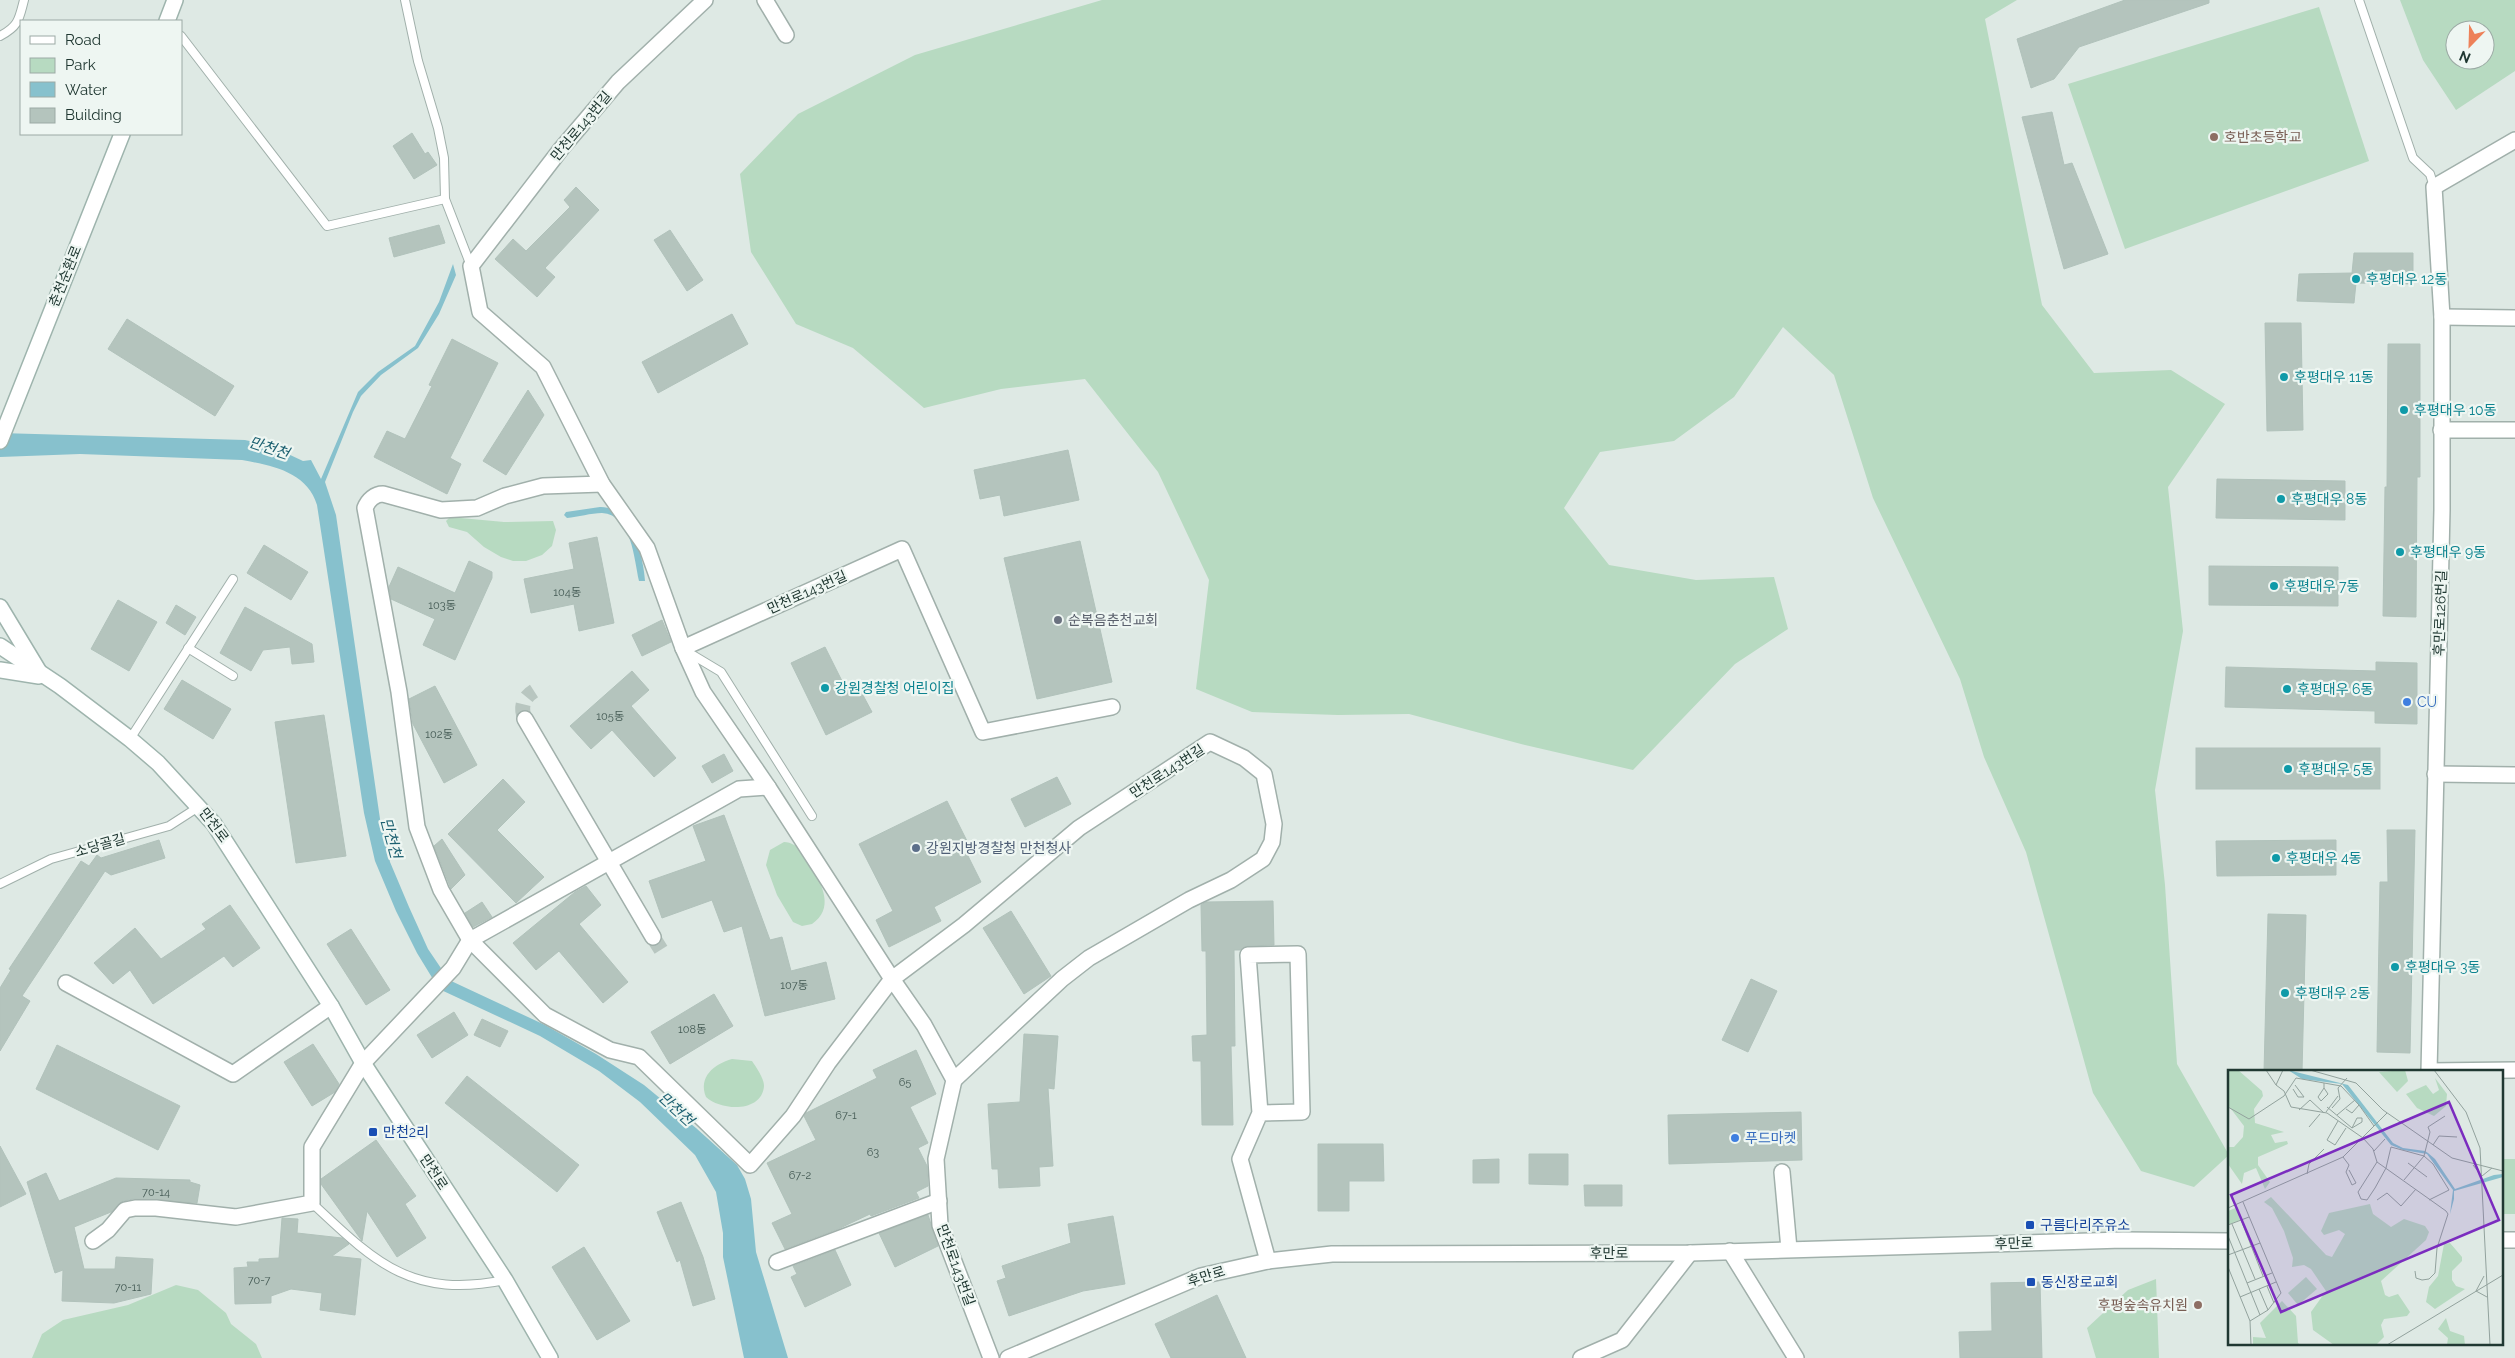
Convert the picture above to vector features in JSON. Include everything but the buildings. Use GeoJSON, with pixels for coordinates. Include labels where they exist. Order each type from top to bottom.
{"type":"FeatureCollection","features":[{"type":"Feature","properties":{"kind":"street"},"geometry":{"type":"LineString","coordinates":[[167,20],[176,0]]}},
{"type":"Feature","properties":{"kind":"street","name":"만천로143번길"},"geometry":{"type":"LineString","coordinates":[[471,266],[561,149],[618,82],[705,0]]}},
{"type":"Feature","properties":{"kind":"street"},"geometry":{"type":"LineString","coordinates":[[765,0],[786,35]]}},
{"type":"Feature","properties":{"kind":"street","name":"춘천순환로"},"geometry":{"type":"LineString","coordinates":[[0,441],[122,135]]}},
{"type":"Feature","properties":{"kind":"street"},"geometry":{"type":"LineString","coordinates":[[2434,187],[2515,140]]}},
{"type":"Feature","properties":{"kind":"street","name":"후만로126번길"},"geometry":{"type":"LineString","coordinates":[[2429,1070],[2442,510],[2442,316],[2434,187]]}},
{"type":"Feature","properties":{"kind":"street"},"geometry":{"type":"LineString","coordinates":[[471,266],[480,312],[542,367],[602,484],[647,548],[683,648],[702,692],[768,787],[892,979],[924,1025],[954,1080]]}},
{"type":"Feature","properties":{"kind":"street"},"geometry":{"type":"LineString","coordinates":[[2442,316],[2515,318]]}},
{"type":"Feature","properties":{"kind":"street"},"geometry":{"type":"LineString","coordinates":[[2441,430],[2515,430]]}},
{"type":"Feature","properties":{"kind":"street"},"geometry":{"type":"LineString","coordinates":[[602,484],[543,486],[505,496],[477,508],[441,510],[416,505],[400,497],[378,494],[366,503],[365,508],[399,692],[417,828],[436,880],[470,940],[545,1014],[610,1050],[639,1057],[750,1165],[793,1116],[828,1063],[892,979]]}},
{"type":"Feature","properties":{"kind":"street","name":"만천로143번길"},"geometry":{"type":"LineString","coordinates":[[683,648],[902,549],[984,732],[1112,707]]}},
{"type":"Feature","properties":{"kind":"street"},"geometry":{"type":"LineString","coordinates":[[0,607],[43,677]]}},
{"type":"Feature","properties":{"kind":"street","name":"만천로"},"geometry":{"type":"LineString","coordinates":[[0,646],[43,677],[60,686],[130,739],[158,763],[200,806],[238,858],[331,1006],[363,1063],[505,1280],[550,1358]]}},
{"type":"Feature","properties":{"kind":"street"},"geometry":{"type":"LineString","coordinates":[[0,670],[43,677]]}},
{"type":"Feature","properties":{"kind":"street"},"geometry":{"type":"LineString","coordinates":[[525,719],[653,938]]}},
{"type":"Feature","properties":{"kind":"street","name":"만천로143번길"},"geometry":{"type":"LineString","coordinates":[[892,979],[964,925],[1079,828],[1210,742],[1244,758],[1264,774],[1274,824],[1272,842],[1263,859],[1231,880],[1189,900],[1089,958],[1062,979],[954,1080],[936,1159],[940,1225],[991,1358]]}},
{"type":"Feature","properties":{"kind":"street"},"geometry":{"type":"LineString","coordinates":[[2435,774],[2515,775]]}},
{"type":"Feature","properties":{"kind":"street"},"geometry":{"type":"LineString","coordinates":[[92,1241],[108,1230],[125,1210],[135,1208],[236,1217],[312,1203],[312,1147],[363,1063],[453,968],[470,940],[739,789],[768,787]]}},
{"type":"Feature","properties":{"kind":"street"},"geometry":{"type":"LineString","coordinates":[[1260,1113],[1302,1112],[1298,954],[1248,955],[1260,1113],[1240,1159],[1268,1261]]}},
{"type":"Feature","properties":{"kind":"street"},"geometry":{"type":"LineString","coordinates":[[66,983],[233,1074],[331,1006]]}},
{"type":"Feature","properties":{"kind":"street"},"geometry":{"type":"LineString","coordinates":[[2502,1070],[2515,1070]]}},
{"type":"Feature","properties":{"kind":"street"},"geometry":{"type":"LineString","coordinates":[[1782,1172],[1789,1249]]}},
{"type":"Feature","properties":{"kind":"street"},"geometry":{"type":"LineString","coordinates":[[777,1262],[939,1201]]}},
{"type":"Feature","properties":{"kind":"street","name":"후만로"},"geometry":{"type":"LineString","coordinates":[[1008,1358],[1201,1276],[1268,1261],[1332,1254],[1690,1252],[2123,1240],[2228,1241]]}},
{"type":"Feature","properties":{"kind":"street"},"geometry":{"type":"LineString","coordinates":[[2502,1240],[2515,1240]]}},
{"type":"Feature","properties":{"kind":"street"},"geometry":{"type":"LineString","coordinates":[[1730,1251],[1796,1358]]}},
{"type":"Feature","properties":{"kind":"street"},"geometry":{"type":"LineString","coordinates":[[1581,1358],[1622,1340],[1690,1252]]}},
{"type":"Feature","properties":{"kind":"lane"},"geometry":{"type":"LineString","coordinates":[[20,20],[24,0]]}},
{"type":"Feature","properties":{"kind":"lane"},"geometry":{"type":"LineString","coordinates":[[405,0],[418,61],[438,128],[444,158],[445,199],[471,266]]}},
{"type":"Feature","properties":{"kind":"lane"},"geometry":{"type":"LineString","coordinates":[[2359,0],[2413,158],[2430,174],[2434,187]]}},
{"type":"Feature","properties":{"kind":"lane"},"geometry":{"type":"LineString","coordinates":[[0,36],[19,26]]}},
{"type":"Feature","properties":{"kind":"lane"},"geometry":{"type":"LineString","coordinates":[[182,37],[327,226],[445,199]]}},
{"type":"Feature","properties":{"kind":"lane"},"geometry":{"type":"LineString","coordinates":[[130,739],[233,578]]}},
{"type":"Feature","properties":{"kind":"lane"},"geometry":{"type":"LineString","coordinates":[[188,648],[233,676]]}},
{"type":"Feature","properties":{"kind":"lane"},"geometry":{"type":"LineString","coordinates":[[683,648],[721,672],[812,816]]}},
{"type":"Feature","properties":{"kind":"lane","name":"소당골길"},"geometry":{"type":"LineString","coordinates":[[0,884],[51,859],[169,826],[200,806]]}},
{"type":"Feature","properties":{"kind":"lane"},"geometry":{"type":"LineString","coordinates":[[312,1203],[364,1251],[400,1273],[448,1286],[477,1286],[505,1280]]}},
{"type":"Feature","properties":{"kind":"green space"},"geometry":{"type":"Polygon","coordinates":[[[1102,0],[2017,0],[1985,19],[2042,305],[2094,373],[2171,370],[2225,404],[2168,487],[2183,631],[2155,790],[2165,885],[2177,1064],[2228,1156],[2194,1187],[2141,1171],[2093,1093],[2026,852],[1984,757],[1960,679],[1873,498],[1834,375],[1783,327],[1734,397],[1674,441],[1600,452],[1564,508],[1609,565],[1696,580],[1774,577],[1788,629],[1735,664],[1633,770],[1521,744],[1409,714],[1338,715],[1252,712],[1196,689],[1209,580],[1158,472],[1085,379],[1001,389],[924,408],[853,348],[796,324],[751,252],[740,174],[798,114],[915,55],[1102,0]]]}},
{"type":"Feature","properties":{"kind":"green space"},"geometry":{"type":"Polygon","coordinates":[[[2400,0],[2515,0],[2515,71],[2456,110],[2423,60],[2400,0]]]}},
{"type":"Feature","properties":{"kind":"green space"},"geometry":{"type":"Polygon","coordinates":[[[2319,7],[2369,161],[2125,249],[2068,84],[2319,7]]]}},
{"type":"Feature","properties":{"kind":"green space"},"geometry":{"type":"Polygon","coordinates":[[[450,517],[504,522],[553,521],[556,530],[552,546],[542,555],[526,561],[513,561],[501,557],[484,547],[467,532],[449,527],[446,521],[450,517]]]}},
{"type":"Feature","properties":{"kind":"green space"},"geometry":{"type":"Polygon","coordinates":[[[784,842],[794,845],[801,850],[823,890],[825,904],[823,911],[812,924],[802,926],[793,922],[777,895],[766,865],[770,850],[784,842]]]}},
{"type":"Feature","properties":{"kind":"green space"},"geometry":{"type":"Polygon","coordinates":[[[732,1059],[752,1061],[763,1080],[762,1095],[749,1105],[730,1107],[713,1102],[706,1097],[704,1083],[709,1072],[719,1064],[732,1059]]]}},
{"type":"Feature","properties":{"kind":"green space"},"geometry":{"type":"Polygon","coordinates":[[[2502,1159],[2515,1159],[2515,1214],[2502,1214],[2502,1159]]]}},
{"type":"Feature","properties":{"kind":"green space"},"geometry":{"type":"Polygon","coordinates":[[[2156,1279],[2159,1358],[2096,1358],[2087,1328],[2128,1290],[2156,1279]]]}},
{"type":"Feature","properties":{"kind":"green space"},"geometry":{"type":"Polygon","coordinates":[[[176,1285],[198,1290],[226,1313],[231,1324],[256,1344],[262,1358],[32,1358],[42,1334],[63,1320],[128,1305],[176,1285]]]}},
{"type":"Feature","properties":{"kind":"water","name":"만천천"},"geometry":{"type":"Polygon","coordinates":[[[453,264],[456,275],[439,314],[418,348],[381,375],[361,396],[325,482],[336,515],[380,819],[390,862],[428,949],[449,980],[545,1025],[596,1054],[644,1085],[737,1165],[745,1179],[751,1199],[756,1252],[788,1358],[744,1358],[723,1257],[723,1233],[716,1192],[695,1155],[640,1102],[599,1071],[540,1036],[439,989],[417,953],[396,911],[375,861],[364,813],[317,505],[305,485],[297,478],[277,468],[242,460],[80,454],[0,457],[0,433],[245,440],[271,446],[303,461],[311,460],[321,479],[358,392],[378,372],[415,346],[439,302],[453,264]]]}},
{"type":"Feature","properties":{"kind":"water"},"geometry":{"type":"Polygon","coordinates":[[[600,507],[611,509],[620,515],[627,524],[642,559],[645,581],[639,581],[630,540],[620,521],[602,513],[567,518],[564,515],[566,512],[600,507]]]}},
{"type":"Feature","properties":{"kind":"tunnel"},"geometry":{"type":"LineString","coordinates":[[525,719],[524,703],[527,697],[534,691]]}},
{"type":"Feature","properties":{"kind":"tunnel"},"geometry":{"type":"LineString","coordinates":[[653,937],[663,953]]}},
{"type":"Feature","properties":{"kind":"place","name":"호반초등학교"},"geometry":{"type":"Point","coordinates":[2214,137]}},
{"type":"Feature","properties":{"kind":"place","name":"후평대우 12동"},"geometry":{"type":"Point","coordinates":[2356,279]}},
{"type":"Feature","properties":{"kind":"place","name":"후평대우 11동"},"geometry":{"type":"Point","coordinates":[2284,377]}},
{"type":"Feature","properties":{"kind":"place","name":"후평대우 10동"},"geometry":{"type":"Point","coordinates":[2404,410]}},
{"type":"Feature","properties":{"kind":"place","name":"후평대우 8동"},"geometry":{"type":"Point","coordinates":[2281,499]}},
{"type":"Feature","properties":{"kind":"place","name":"후평대우 9동"},"geometry":{"type":"Point","coordinates":[2400,552]}},
{"type":"Feature","properties":{"kind":"place","name":"후평대우 7동"},"geometry":{"type":"Point","coordinates":[2274,586]}},
{"type":"Feature","properties":{"kind":"place","name":"순복음춘천교회"},"geometry":{"type":"Point","coordinates":[1058,620]}},
{"type":"Feature","properties":{"kind":"place","name":"강원경찰청 어린이집"},"geometry":{"type":"Point","coordinates":[825,688]}},
{"type":"Feature","properties":{"kind":"place","name":"후평대우 6동"},"geometry":{"type":"Point","coordinates":[2287,689]}},
{"type":"Feature","properties":{"kind":"place","name":"CU"},"geometry":{"type":"Point","coordinates":[2407,702]}},
{"type":"Feature","properties":{"kind":"place","name":"후평대우 5동"},"geometry":{"type":"Point","coordinates":[2288,769]}},
{"type":"Feature","properties":{"kind":"place","name":"강원지방경찰청 만천청사"},"geometry":{"type":"Point","coordinates":[916,848]}},
{"type":"Feature","properties":{"kind":"place","name":"후평대우 4동"},"geometry":{"type":"Point","coordinates":[2276,858]}},
{"type":"Feature","properties":{"kind":"place","name":"후평대우 3동"},"geometry":{"type":"Point","coordinates":[2395,967]}},
{"type":"Feature","properties":{"kind":"place","name":"후평대우 2동"},"geometry":{"type":"Point","coordinates":[2285,993]}},
{"type":"Feature","properties":{"kind":"place","name":"만천2리"},"geometry":{"type":"Point","coordinates":[373,1132]}},
{"type":"Feature","properties":{"kind":"place","name":"푸드마켓"},"geometry":{"type":"Point","coordinates":[1735,1138]}},
{"type":"Feature","properties":{"kind":"place","name":"구름다리주유소"},"geometry":{"type":"Point","coordinates":[2030,1225]}},
{"type":"Feature","properties":{"kind":"place","name":"동신장로교회"},"geometry":{"type":"Point","coordinates":[2031,1282]}},
{"type":"Feature","properties":{"kind":"place","name":"후평숲속유치원"},"geometry":{"type":"Point","coordinates":[2198,1305]}}]}
